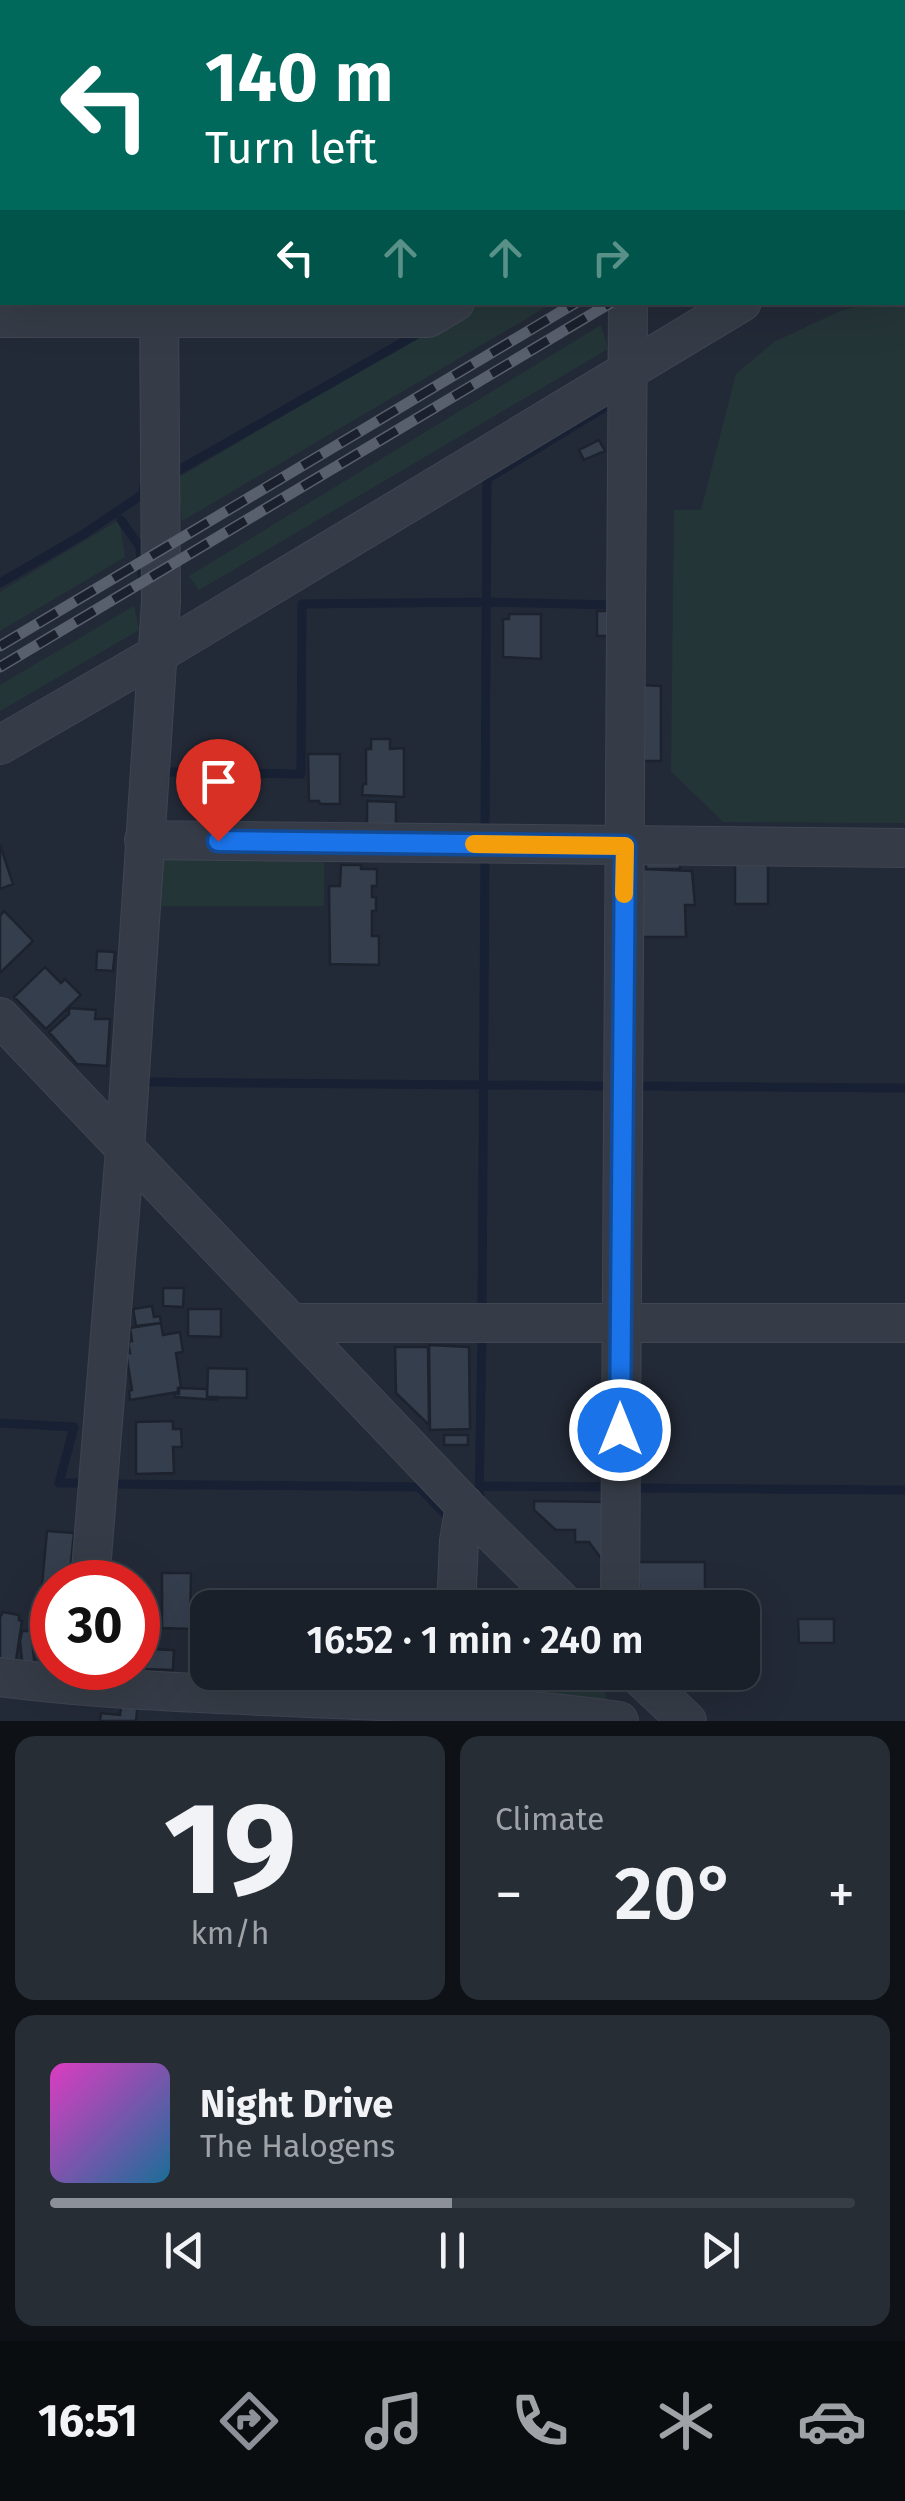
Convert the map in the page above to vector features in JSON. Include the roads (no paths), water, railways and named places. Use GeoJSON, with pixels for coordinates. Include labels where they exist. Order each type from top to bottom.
{"type":"FeatureCollection","features":[{"type":"Feature","properties":{"kind":"street"},"geometry":{"type":"LineString","coordinates":[[0,318],[159,310],[428,318],[450,305]]}},
{"type":"Feature","properties":{"kind":"street"},"geometry":{"type":"LineString","coordinates":[[620,1590],[628,305]]}},
{"type":"Feature","properties":{"kind":"street"},"geometry":{"type":"LineString","coordinates":[[0,745],[737,305]]}},
{"type":"Feature","properties":{"kind":"street"},"geometry":{"type":"LineString","coordinates":[[92,1560],[126,1150],[161,602],[159,310]]}},
{"type":"Feature","properties":{"kind":"street"},"geometry":{"type":"LineString","coordinates":[[144,840],[905,848]]}},
{"type":"Feature","properties":{"kind":"street"},"geometry":{"type":"LineString","coordinates":[[0,1017],[550,1590]]}},
{"type":"Feature","properties":{"kind":"street"},"geometry":{"type":"LineString","coordinates":[[293,1323],[905,1324]]}},
{"type":"Feature","properties":{"kind":"street"},"geometry":{"type":"LineString","coordinates":[[457,1590],[459,1540],[468,1508]]}},
{"type":"Feature","properties":{"kind":"street"},"geometry":{"type":"LineString","coordinates":[[0,1677],[80,1692],[452,1700],[619,1721]]}},
{"type":"Feature","properties":{"kind":"street"},"geometry":{"type":"LineString","coordinates":[[655,1690],[687,1721]]}},
{"type":"Feature","properties":{"kind":"waterway"},"geometry":{"type":"LineString","coordinates":[[172,474],[419,333]]}},
{"type":"Feature","properties":{"kind":"waterway"},"geometry":{"type":"LineString","coordinates":[[485,830],[487,479],[615,401]]}},
{"type":"Feature","properties":{"kind":"waterway"},"geometry":{"type":"LineString","coordinates":[[0,583],[143,494],[144,485]]}},
{"type":"Feature","properties":{"kind":"waterway"},"geometry":{"type":"LineString","coordinates":[[121,520],[140,547],[143,586]]}},
{"type":"Feature","properties":{"kind":"waterway"},"geometry":{"type":"LineString","coordinates":[[171,772],[301,774],[302,604],[615,605]]}},
{"type":"Feature","properties":{"kind":"waterway"},"geometry":{"type":"LineString","coordinates":[[482,1308],[485,857]]}},
{"type":"Feature","properties":{"kind":"waterway"},"geometry":{"type":"LineString","coordinates":[[145,1082],[612,1086]]}},
{"type":"Feature","properties":{"kind":"waterway"},"geometry":{"type":"LineString","coordinates":[[633,1086],[905,1088]]}},
{"type":"Feature","properties":{"kind":"waterway"},"geometry":{"type":"LineString","coordinates":[[479,1503],[482,1334]]}},
{"type":"Feature","properties":{"kind":"waterway"},"geometry":{"type":"LineString","coordinates":[[0,1423],[74,1427],[59,1483],[79,1483]]}},
{"type":"Feature","properties":{"kind":"waterway"},"geometry":{"type":"LineString","coordinates":[[116,1484],[419,1487],[451,1520]]}},
{"type":"Feature","properties":{"kind":"waterway"},"geometry":{"type":"LineString","coordinates":[[481,1486],[612,1487]]}},
{"type":"Feature","properties":{"kind":"waterway"},"geometry":{"type":"LineString","coordinates":[[631,1488],[905,1490]]}},
{"type":"Feature","properties":{"kind":"waterway"},"geometry":{"type":"LineString","coordinates":[[468,1690],[468,1694]]}},
{"type":"Feature","properties":{"kind":"railway"},"geometry":{"type":"LineString","coordinates":[[0,646],[572,305]]}},
{"type":"Feature","properties":{"kind":"railway"},"geometry":{"type":"LineString","coordinates":[[0,667],[607,305]]}}]}
